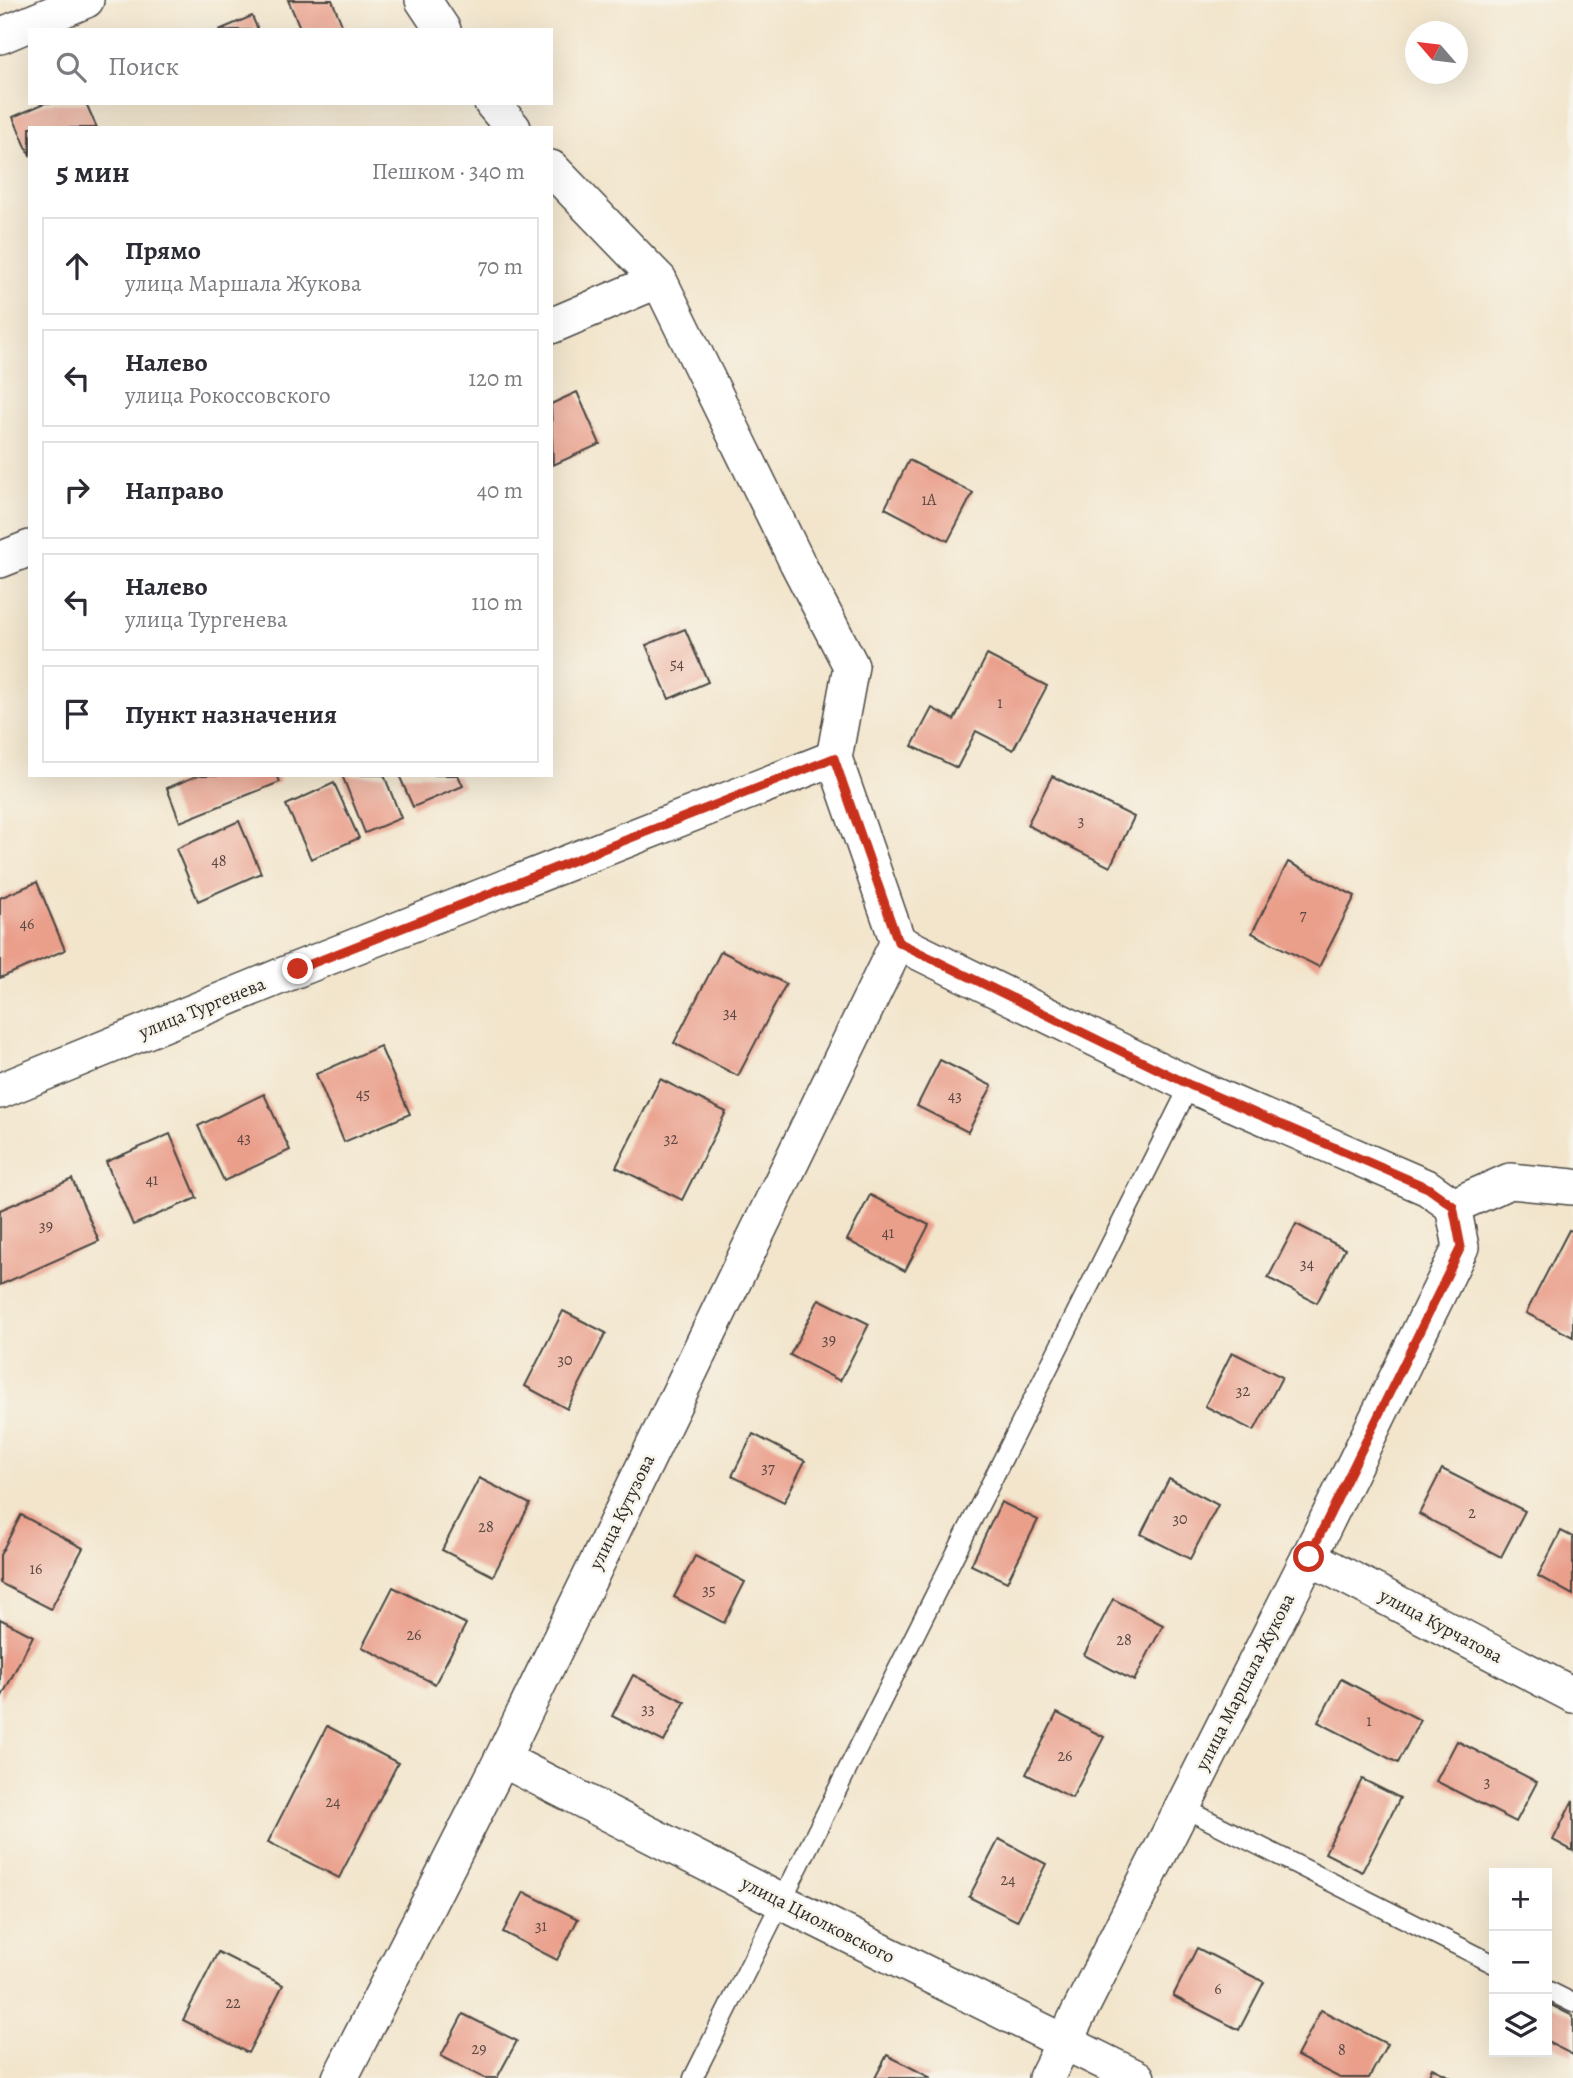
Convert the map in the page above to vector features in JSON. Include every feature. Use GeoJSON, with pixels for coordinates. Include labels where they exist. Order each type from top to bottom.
{"type":"FeatureCollection","features":[{"type":"Feature","properties":{"kind":"street"},"geometry":{"type":"LineString","coordinates":[[0,36],[86,0]]}},
{"type":"Feature","properties":{"kind":"street"},"geometry":{"type":"LineString","coordinates":[[423,0],[442,28]]}},
{"type":"Feature","properties":{"kind":"street"},"geometry":{"type":"LineString","coordinates":[[494,105],[511,126]]}},
{"type":"Feature","properties":{"kind":"street"},"geometry":{"type":"LineString","coordinates":[[553,170],[659,280],[851,666],[834,758],[898,942],[1190,1085],[1428,1188],[1453,1206],[1510,1181],[1573,1187]]}},
{"type":"Feature","properties":{"kind":"street"},"geometry":{"type":"LineString","coordinates":[[553,325],[659,280]]}},
{"type":"Feature","properties":{"kind":"street"},"geometry":{"type":"LineString","coordinates":[[0,560],[28,549]]}},
{"type":"Feature","properties":{"kind":"street","name":"улица Тургенева"},"geometry":{"type":"LineString","coordinates":[[0,1091],[298,969],[834,758]]}},
{"type":"Feature","properties":{"kind":"street","name":"улица Кутузова"},"geometry":{"type":"LineString","coordinates":[[340,2078],[502,1759],[898,942]]}},
{"type":"Feature","properties":{"kind":"street","name":"улица Маршала Жукова"},"geometry":{"type":"LineString","coordinates":[[1046,2078],[1309,1557],[1461,1247],[1453,1206]]}},
{"type":"Feature","properties":{"kind":"street","name":"улица Курчатова"},"geometry":{"type":"LineString","coordinates":[[1309,1557],[1573,1695]]}},
{"type":"Feature","properties":{"kind":"street","name":"улица Циолковского"},"geometry":{"type":"LineString","coordinates":[[502,1759],[1137,2078]]}},
{"type":"Feature","properties":{"kind":"lane"},"geometry":{"type":"LineString","coordinates":[[693,2078],[1190,1085]]}},
{"type":"Feature","properties":{"kind":"lane"},"geometry":{"type":"LineString","coordinates":[[1182,1807],[1489,1961]]}},
{"type":"Feature","properties":{"kind":"lane"},"geometry":{"type":"LineString","coordinates":[[1552,1992],[1573,2003]]}},
{"type":"Feature","properties":{"kind":"building"},"geometry":{"type":"Polygon","coordinates":[[[288,0],[332,0],[343,28],[300,28],[288,0]]]}},
{"type":"Feature","properties":{"kind":"building"},"geometry":{"type":"Polygon","coordinates":[[[252,16],[257,28],[224,28],[252,16]]]}},
{"type":"Feature","properties":{"kind":"building"},"geometry":{"type":"Polygon","coordinates":[[[40,105],[87,105],[96,126],[28,126],[28,151],[13,117],[40,105]]]}},
{"type":"Feature","properties":{"kind":"building"},"geometry":{"type":"Polygon","coordinates":[[[577,392],[600,444],[553,465],[553,403],[577,392]]]}},
{"type":"Feature","properties":{"kind":"building"},"geometry":{"type":"Polygon","coordinates":[[[909,460],[973,493],[948,541],[885,508],[909,460]]]}},
{"type":"Feature","properties":{"kind":"building"},"geometry":{"type":"Polygon","coordinates":[[[685,629],[708,682],[669,699],[646,645],[685,629]]]}},
{"type":"Feature","properties":{"kind":"building"},"geometry":{"type":"Polygon","coordinates":[[[987,655],[1047,686],[1013,750],[976,731],[957,768],[912,746],[932,708],[954,720],[987,655]]]}},
{"type":"Feature","properties":{"kind":"building"},"geometry":{"type":"Polygon","coordinates":[[[1052,776],[1134,817],[1110,867],[1027,825],[1052,776]]]}},
{"type":"Feature","properties":{"kind":"building"},"geometry":{"type":"Polygon","coordinates":[[[194,777],[278,777],[280,782],[180,822],[167,788],[194,777]]]}},
{"type":"Feature","properties":{"kind":"building"},"geometry":{"type":"Polygon","coordinates":[[[343,777],[385,777],[401,818],[365,833],[343,777]]]}},
{"type":"Feature","properties":{"kind":"building"},"geometry":{"type":"Polygon","coordinates":[[[400,777],[459,777],[463,786],[413,807],[400,777]]]}},
{"type":"Feature","properties":{"kind":"building"},"geometry":{"type":"Polygon","coordinates":[[[334,783],[359,838],[311,859],[286,805],[334,783]]]}},
{"type":"Feature","properties":{"kind":"building"},"geometry":{"type":"Polygon","coordinates":[[[239,821],[261,873],[198,901],[176,849],[239,821]]]}},
{"type":"Feature","properties":{"kind":"building"},"geometry":{"type":"Polygon","coordinates":[[[1288,862],[1355,896],[1319,967],[1252,933],[1288,862]]]}},
{"type":"Feature","properties":{"kind":"building"},"geometry":{"type":"Polygon","coordinates":[[[37,882],[65,950],[0,978],[0,898],[37,882]]]}},
{"type":"Feature","properties":{"kind":"building"},"geometry":{"type":"Polygon","coordinates":[[[721,951],[786,984],[738,1076],[674,1043],[721,951]]]}},
{"type":"Feature","properties":{"kind":"building"},"geometry":{"type":"Polygon","coordinates":[[[380,1046],[410,1114],[344,1142],[316,1074],[380,1046]]]}},
{"type":"Feature","properties":{"kind":"building"},"geometry":{"type":"Polygon","coordinates":[[[940,1060],[992,1086],[968,1132],[917,1106],[940,1060]]]}},
{"type":"Feature","properties":{"kind":"building"},"geometry":{"type":"Polygon","coordinates":[[[660,1079],[726,1112],[682,1200],[616,1167],[660,1079]]]}},
{"type":"Feature","properties":{"kind":"building"},"geometry":{"type":"Polygon","coordinates":[[[264,1094],[290,1150],[224,1181],[198,1126],[264,1094]]]}},
{"type":"Feature","properties":{"kind":"building"},"geometry":{"type":"Polygon","coordinates":[[[170,1134],[197,1198],[133,1225],[106,1162],[170,1134]]]}},
{"type":"Feature","properties":{"kind":"building"},"geometry":{"type":"Polygon","coordinates":[[[72,1179],[99,1241],[0,1285],[0,1210],[72,1179]]]}},
{"type":"Feature","properties":{"kind":"building"},"geometry":{"type":"Polygon","coordinates":[[[870,1195],[929,1225],[905,1271],[847,1240],[870,1195]]]}},
{"type":"Feature","properties":{"kind":"building"},"geometry":{"type":"Polygon","coordinates":[[[1296,1224],[1345,1249],[1317,1303],[1268,1278],[1296,1224]]]}},
{"type":"Feature","properties":{"kind":"building"},"geometry":{"type":"Polygon","coordinates":[[[1569,1230],[1573,1231],[1573,1337],[1526,1313],[1569,1230]]]}},
{"type":"Feature","properties":{"kind":"building"},"geometry":{"type":"Polygon","coordinates":[[[819,1299],[869,1324],[840,1381],[790,1355],[819,1299]]]}},
{"type":"Feature","properties":{"kind":"building"},"geometry":{"type":"Polygon","coordinates":[[[563,1311],[606,1333],[567,1409],[525,1386],[563,1311]]]}},
{"type":"Feature","properties":{"kind":"building"},"geometry":{"type":"Polygon","coordinates":[[[1232,1352],[1282,1377],[1254,1431],[1205,1406],[1232,1352]]]}},
{"type":"Feature","properties":{"kind":"building"},"geometry":{"type":"Polygon","coordinates":[[[753,1434],[805,1461],[784,1502],[732,1476],[753,1434]]]}},
{"type":"Feature","properties":{"kind":"building"},"geometry":{"type":"Polygon","coordinates":[[[1442,1469],[1525,1511],[1501,1557],[1419,1514],[1442,1469]]]}},
{"type":"Feature","properties":{"kind":"building"},"geometry":{"type":"Polygon","coordinates":[[[479,1478],[530,1504],[493,1576],[442,1550],[479,1478]]]}},
{"type":"Feature","properties":{"kind":"building"},"geometry":{"type":"Polygon","coordinates":[[[1169,1479],[1218,1505],[1190,1559],[1141,1534],[1169,1479]]]}},
{"type":"Feature","properties":{"kind":"building"},"geometry":{"type":"Polygon","coordinates":[[[1001,1502],[1038,1520],[1007,1582],[971,1565],[1001,1502]]]}},
{"type":"Feature","properties":{"kind":"building"},"geometry":{"type":"Polygon","coordinates":[[[21,1515],[83,1548],[51,1609],[0,1583],[0,1555],[21,1515]]]}},
{"type":"Feature","properties":{"kind":"building"},"geometry":{"type":"Polygon","coordinates":[[[1561,1531],[1573,1537],[1573,1595],[1538,1576],[1561,1531]]]}},
{"type":"Feature","properties":{"kind":"building"},"geometry":{"type":"Polygon","coordinates":[[[695,1556],[745,1582],[724,1623],[674,1597],[695,1556]]]}},
{"type":"Feature","properties":{"kind":"building"},"geometry":{"type":"Polygon","coordinates":[[[393,1587],[466,1624],[435,1684],[362,1647],[393,1587]]]}},
{"type":"Feature","properties":{"kind":"building"},"geometry":{"type":"Polygon","coordinates":[[[1113,1599],[1163,1625],[1134,1681],[1084,1655],[1113,1599]]]}},
{"type":"Feature","properties":{"kind":"building"},"geometry":{"type":"Polygon","coordinates":[[[0,1619],[33,1636],[0,1700],[0,1619]]]}},
{"type":"Feature","properties":{"kind":"building"},"geometry":{"type":"Polygon","coordinates":[[[633,1675],[685,1702],[664,1742],[612,1716],[633,1675]]]}},
{"type":"Feature","properties":{"kind":"building"},"geometry":{"type":"Polygon","coordinates":[[[1341,1679],[1420,1720],[1398,1763],[1318,1722],[1341,1679]]]}},
{"type":"Feature","properties":{"kind":"building"},"geometry":{"type":"Polygon","coordinates":[[[1057,1713],[1104,1737],[1072,1798],[1026,1774],[1057,1713]]]}},
{"type":"Feature","properties":{"kind":"building"},"geometry":{"type":"Polygon","coordinates":[[[327,1726],[398,1763],[339,1878],[268,1842],[327,1726]]]}},
{"type":"Feature","properties":{"kind":"building"},"geometry":{"type":"Polygon","coordinates":[[[1457,1741],[1537,1782],[1516,1822],[1436,1781],[1457,1741]]]}},
{"type":"Feature","properties":{"kind":"building"},"geometry":{"type":"Polygon","coordinates":[[[1362,1779],[1400,1798],[1362,1872],[1325,1853],[1362,1779]]]}},
{"type":"Feature","properties":{"kind":"building"},"geometry":{"type":"Polygon","coordinates":[[[1573,1800],[1573,1851],[1553,1840],[1573,1800]]]}},
{"type":"Feature","properties":{"kind":"building"},"geometry":{"type":"Polygon","coordinates":[[[999,1839],[1046,1864],[1017,1921],[969,1897],[999,1839]]]}},
{"type":"Feature","properties":{"kind":"building"},"geometry":{"type":"Polygon","coordinates":[[[524,1892],[578,1919],[557,1960],[503,1932],[524,1892]]]}},
{"type":"Feature","properties":{"kind":"building"},"geometry":{"type":"Polygon","coordinates":[[[1197,1948],[1264,1982],[1239,2030],[1173,1996],[1197,1948]]]}},
{"type":"Feature","properties":{"kind":"building"},"geometry":{"type":"Polygon","coordinates":[[[218,1952],[283,1985],[248,2053],[183,2020],[218,1952]]]}},
{"type":"Feature","properties":{"kind":"building"},"geometry":{"type":"Polygon","coordinates":[[[1552,2006],[1573,2016],[1573,2055],[1552,2044],[1552,2006]]]}},
{"type":"Feature","properties":{"kind":"building"},"geometry":{"type":"Polygon","coordinates":[[[1321,2010],[1387,2044],[1369,2078],[1340,2078],[1297,2056],[1321,2010]]]}},
{"type":"Feature","properties":{"kind":"building"},"geometry":{"type":"Polygon","coordinates":[[[463,2014],[517,2041],[497,2078],[484,2078],[441,2056],[463,2014]]]}},
{"type":"Feature","properties":{"kind":"building"},"geometry":{"type":"Polygon","coordinates":[[[887,2055],[931,2078],[875,2078],[887,2055]]]}},
{"type":"Feature","properties":{"kind":"building"},"geometry":{"type":"Polygon","coordinates":[[[1432,2068],[1452,2078],[1427,2078],[1432,2068]]]}},
{"type":"Feature","properties":{"kind":"route"},"geometry":{"type":"LineString","coordinates":[[298,969],[834,758],[898,942],[1190,1085],[1428,1188],[1453,1206],[1461,1247],[1309,1557]]}}]}
